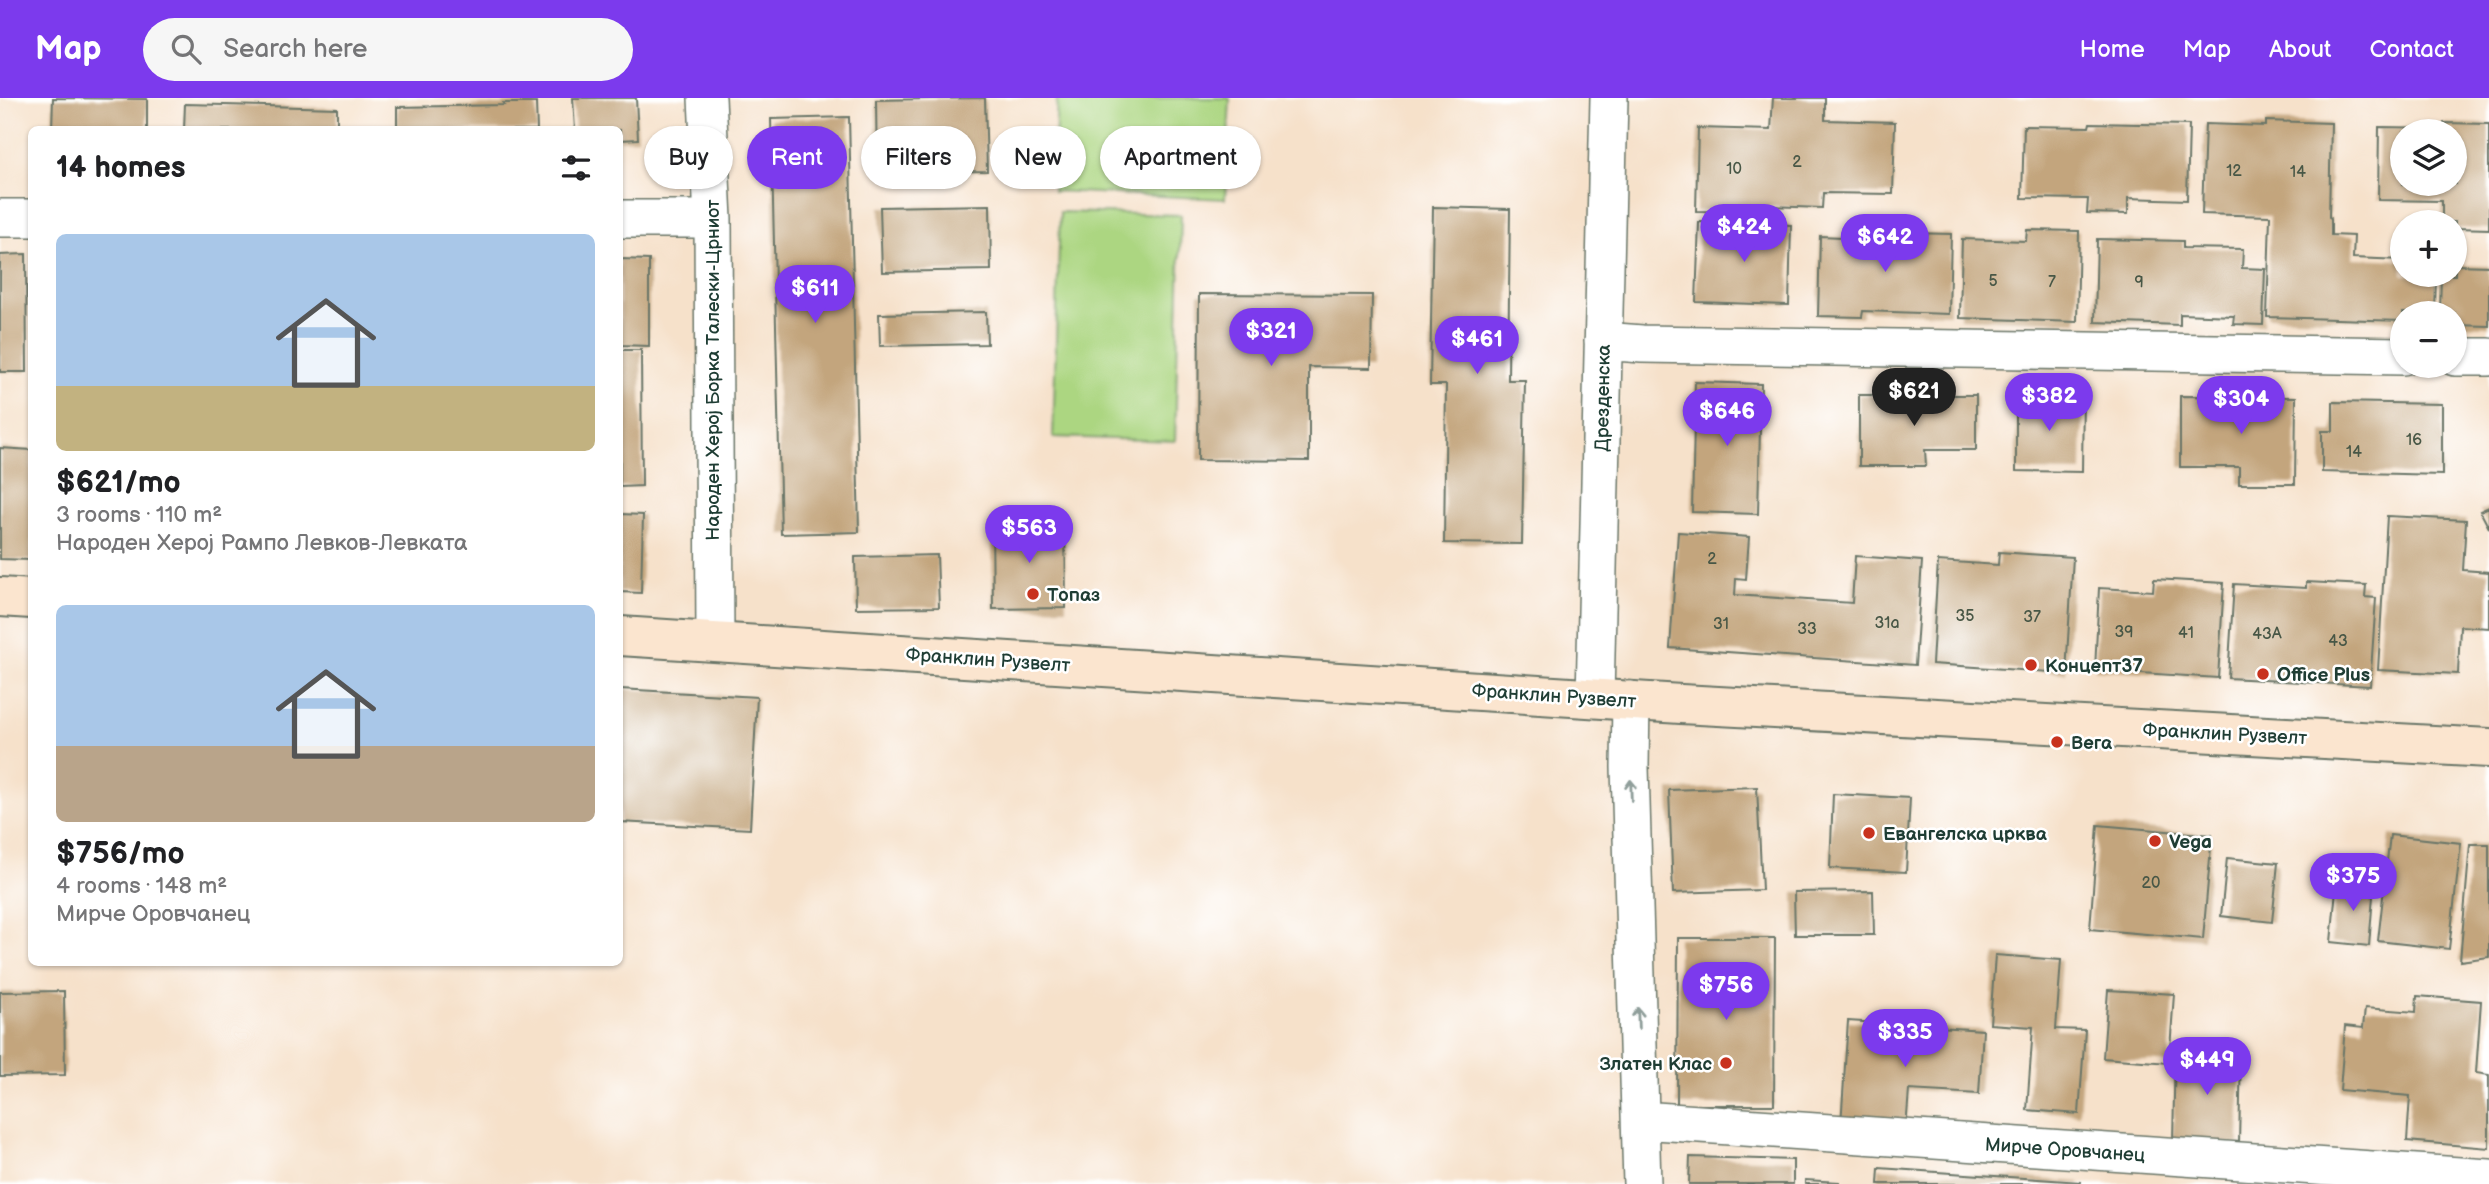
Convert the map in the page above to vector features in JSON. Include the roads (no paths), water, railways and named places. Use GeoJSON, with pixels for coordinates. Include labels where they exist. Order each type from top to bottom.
{"type":"FeatureCollection","features":[{"type":"Feature","properties":{"kind":"street","name":"Народен Херој Борка Талески-Црниот"},"geometry":{"type":"LineString","coordinates":[[707,98],[713,219],[715,642]]}},
{"type":"Feature","properties":{"kind":"street","name":"Дрезденска"},"geometry":{"type":"LineString","coordinates":[[1609,98],[1604,341],[1613,698],[1630,767],[1642,1184]]}},
{"type":"Feature","properties":{"kind":"street"},"geometry":{"type":"LineString","coordinates":[[0,218],[28,218]]}},
{"type":"Feature","properties":{"kind":"street"},"geometry":{"type":"LineString","coordinates":[[623,219],[713,219]]}},
{"type":"Feature","properties":{"kind":"street"},"geometry":{"type":"LineString","coordinates":[[1604,341],[1642,344],[2390,356]]}},
{"type":"Feature","properties":{"kind":"street"},"geometry":{"type":"LineString","coordinates":[[2467,357],[2489,357]]}},
{"type":"Feature","properties":{"kind":"street"},"geometry":{"type":"LineString","coordinates":[[0,597],[28,599]]}},
{"type":"Feature","properties":{"kind":"street","name":"Франклин Рузвелт"},"geometry":{"type":"LineString","coordinates":[[623,636],[1613,698],[2489,748]]}},
{"type":"Feature","properties":{"kind":"street","name":"Мирче Оровчанец"},"geometry":{"type":"LineString","coordinates":[[1641,1120],[2489,1178]]}},
{"type":"Feature","properties":{"kind":"place","name":"Топаз"},"geometry":{"type":"Point","coordinates":[1033,594]}},
{"type":"Feature","properties":{"kind":"place","name":"Концепт37"},"geometry":{"type":"Point","coordinates":[2031,665]}},
{"type":"Feature","properties":{"kind":"place","name":"Office Plus"},"geometry":{"type":"Point","coordinates":[2263,674]}},
{"type":"Feature","properties":{"kind":"place","name":"Вега"},"geometry":{"type":"Point","coordinates":[2057,742]}},
{"type":"Feature","properties":{"kind":"place","name":"Евангелска црква"},"geometry":{"type":"Point","coordinates":[1869,833]}},
{"type":"Feature","properties":{"kind":"place","name":"Vega"},"geometry":{"type":"Point","coordinates":[2155,841]}},
{"type":"Feature","properties":{"kind":"place","name":"Златен Клас"},"geometry":{"type":"Point","coordinates":[1726,1063]}}]}
